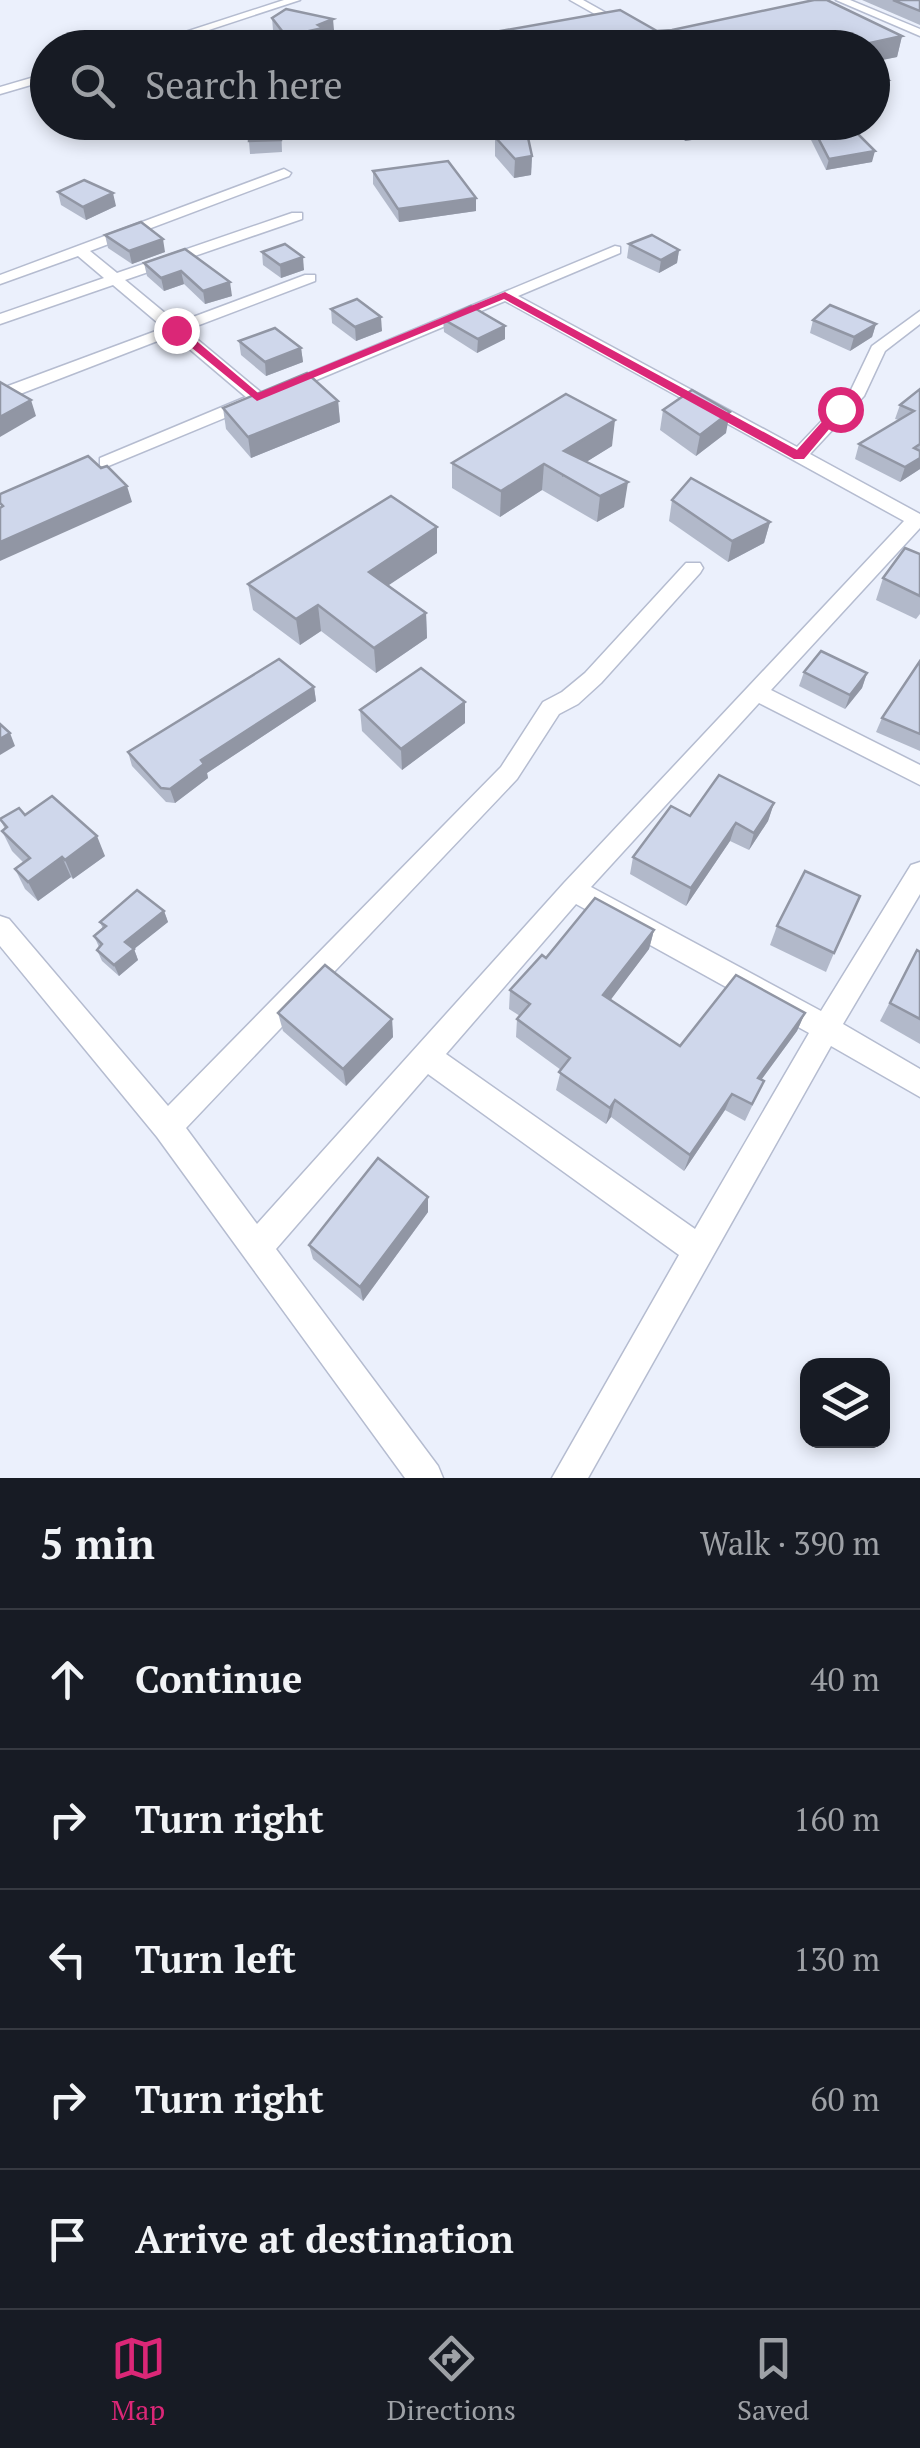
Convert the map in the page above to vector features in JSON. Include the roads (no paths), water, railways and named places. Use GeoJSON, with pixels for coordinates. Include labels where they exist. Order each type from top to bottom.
{"type":"FeatureCollection","features":[{"type":"Feature","properties":{"kind":"street"},"geometry":{"type":"LineString","coordinates":[[198,30],[294,0]]}},
{"type":"Feature","properties":{"kind":"street"},"geometry":{"type":"LineString","coordinates":[[576,0],[631,30]]}},
{"type":"Feature","properties":{"kind":"street"},"geometry":{"type":"LineString","coordinates":[[841,0],[920,34]]}},
{"type":"Feature","properties":{"kind":"street"},"geometry":{"type":"LineString","coordinates":[[0,91],[30,82]]}},
{"type":"Feature","properties":{"kind":"street"},"geometry":{"type":"LineString","coordinates":[[0,280],[284,173]]}},
{"type":"Feature","properties":{"kind":"street"},"geometry":{"type":"LineString","coordinates":[[0,319],[297,216]]}},
{"type":"Feature","properties":{"kind":"street"},"geometry":{"type":"LineString","coordinates":[[80,250],[257,398]]}},
{"type":"Feature","properties":{"kind":"street"},"geometry":{"type":"LineString","coordinates":[[106,462],[615,250]]}},
{"type":"Feature","properties":{"kind":"street"},"geometry":{"type":"LineString","coordinates":[[14,390],[310,278]]}},
{"type":"Feature","properties":{"kind":"street"},"geometry":{"type":"LineString","coordinates":[[258,1246],[572,890],[918,521],[505,295]]}},
{"type":"Feature","properties":{"kind":"street"},"geometry":{"type":"LineString","coordinates":[[799,456],[858,392],[878,349],[920,316]]}},
{"type":"Feature","properties":{"kind":"street"},"geometry":{"type":"LineString","coordinates":[[167,1126],[509,773],[551,708],[593,678],[692,568]]}},
{"type":"Feature","properties":{"kind":"street"},"geometry":{"type":"LineString","coordinates":[[758,692],[920,776]]}},
{"type":"Feature","properties":{"kind":"street"},"geometry":{"type":"LineString","coordinates":[[569,1478],[826,1028],[920,872]]}},
{"type":"Feature","properties":{"kind":"street"},"geometry":{"type":"LineString","coordinates":[[572,890],[826,1028],[920,1084]]}},
{"type":"Feature","properties":{"kind":"street"},"geometry":{"type":"LineString","coordinates":[[0,927],[167,1126],[426,1478]]}},
{"type":"Feature","properties":{"kind":"street"},"geometry":{"type":"LineString","coordinates":[[426,1056],[700,1251]]}}]}
